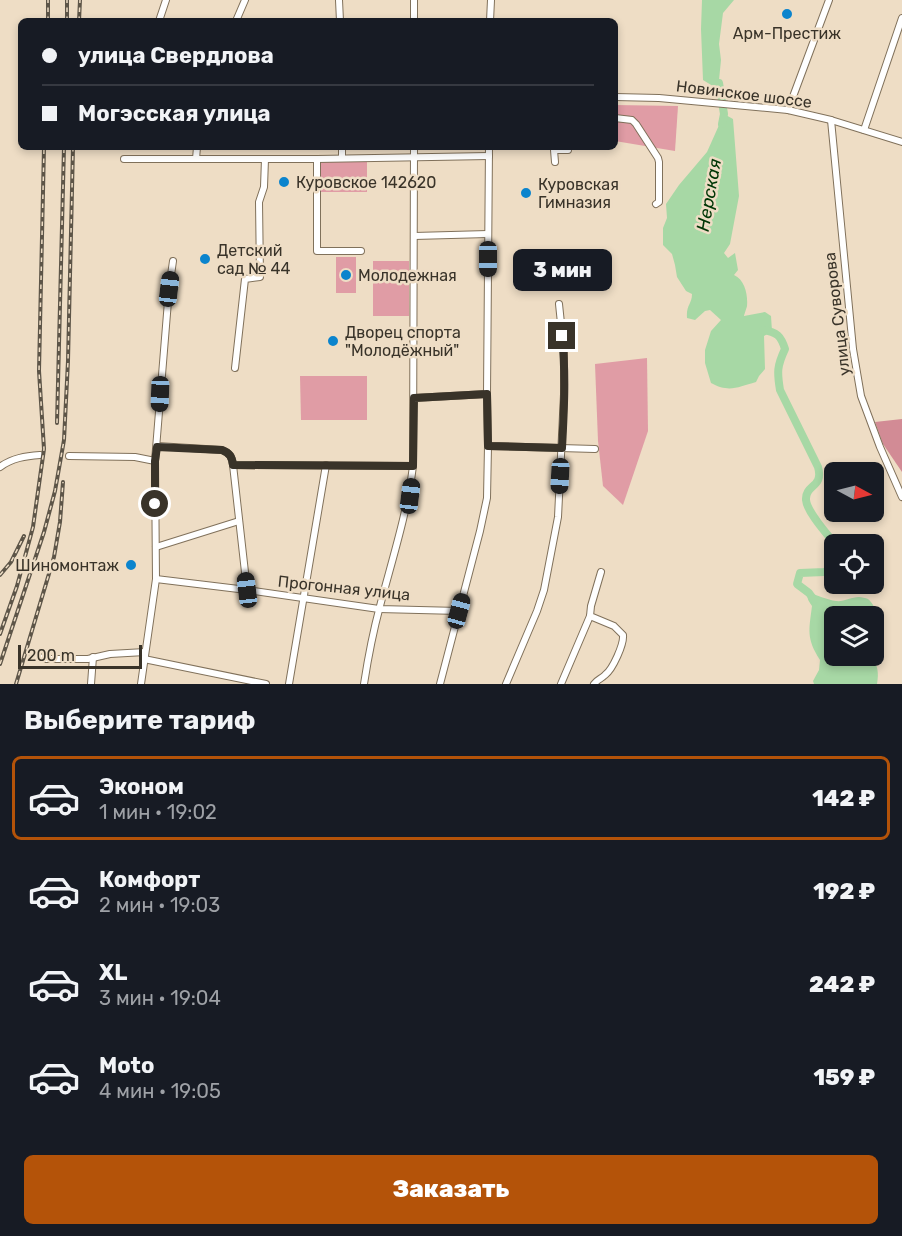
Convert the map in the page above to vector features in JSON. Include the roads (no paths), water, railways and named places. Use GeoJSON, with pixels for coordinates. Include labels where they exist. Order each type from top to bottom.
{"type":"FeatureCollection","features":[{"type":"Feature","properties":{"kind":"street"},"geometry":{"type":"LineString","coordinates":[[160,18],[166,0]]}},
{"type":"Feature","properties":{"kind":"street"},"geometry":{"type":"LineString","coordinates":[[237,18],[245,0]]}},
{"type":"Feature","properties":{"kind":"street"},"geometry":{"type":"LineString","coordinates":[[339,0],[340,18]]}},
{"type":"Feature","properties":{"kind":"street"},"geometry":{"type":"LineString","coordinates":[[414,0],[414,18]]}},
{"type":"Feature","properties":{"kind":"street"},"geometry":{"type":"LineString","coordinates":[[490,18],[491,0]]}},
{"type":"Feature","properties":{"kind":"street"},"geometry":{"type":"LineString","coordinates":[[788,111],[829,0]]}},
{"type":"Feature","properties":{"kind":"street"},"geometry":{"type":"LineString","coordinates":[[864,130],[902,18]]}},
{"type":"Feature","properties":{"kind":"street","name":"Новинское шоссе"},"geometry":{"type":"LineString","coordinates":[[618,97],[659,98],[788,111],[831,120],[902,142]]}},
{"type":"Feature","properties":{"kind":"street"},"geometry":{"type":"LineString","coordinates":[[618,118],[632,120],[658,158],[659,202],[656,204]]}},
{"type":"Feature","properties":{"kind":"street","name":"улица Суворова"},"geometry":{"type":"LineString","coordinates":[[831,120],[850,326],[861,396],[902,496]]}},
{"type":"Feature","properties":{"kind":"street"},"geometry":{"type":"LineString","coordinates":[[196,159],[197,150]]}},
{"type":"Feature","properties":{"kind":"street"},"geometry":{"type":"LineString","coordinates":[[342,150],[342,158]]}},
{"type":"Feature","properties":{"kind":"street"},"geometry":{"type":"LineString","coordinates":[[364,684],[379,609],[410,496],[413,466],[414,150]]}},
{"type":"Feature","properties":{"kind":"street"},"geometry":{"type":"LineString","coordinates":[[440,684],[487,498],[489,150]]}},
{"type":"Feature","properties":{"kind":"street"},"geometry":{"type":"LineString","coordinates":[[554,150],[555,162]]}},
{"type":"Feature","properties":{"kind":"street"},"geometry":{"type":"LineString","coordinates":[[124,159],[489,156]]}},
{"type":"Feature","properties":{"kind":"street"},"geometry":{"type":"LineString","coordinates":[[235,368],[245,279],[260,278],[259,202],[264,187],[265,159]]}},
{"type":"Feature","properties":{"kind":"street"},"geometry":{"type":"LineString","coordinates":[[317,159],[316,251],[361,251]]}},
{"type":"Feature","properties":{"kind":"street"},"geometry":{"type":"LineString","coordinates":[[414,236],[488,234]]}},
{"type":"Feature","properties":{"kind":"street"},"geometry":{"type":"LineString","coordinates":[[141,684],[156,579],[155,461],[173,261]]}},
{"type":"Feature","properties":{"kind":"street"},"geometry":{"type":"LineString","coordinates":[[506,684],[544,590],[558,517],[564,394],[564,352],[559,304]]}},
{"type":"Feature","properties":{"kind":"street"},"geometry":{"type":"LineString","coordinates":[[414,398],[487,394]]}},
{"type":"Feature","properties":{"kind":"street"},"geometry":{"type":"LineString","coordinates":[[488,446],[595,449]]}},
{"type":"Feature","properties":{"kind":"street"},"geometry":{"type":"LineString","coordinates":[[157,447],[222,450],[232,457],[247,590]]}},
{"type":"Feature","properties":{"kind":"street"},"geometry":{"type":"LineString","coordinates":[[0,467],[19,458],[40,455]]}},
{"type":"Feature","properties":{"kind":"street"},"geometry":{"type":"LineString","coordinates":[[69,456],[135,457],[155,461]]}},
{"type":"Feature","properties":{"kind":"street"},"geometry":{"type":"LineString","coordinates":[[233,465],[413,466]]}},
{"type":"Feature","properties":{"kind":"street"},"geometry":{"type":"LineString","coordinates":[[289,684],[326,465]]}},
{"type":"Feature","properties":{"kind":"street"},"geometry":{"type":"LineString","coordinates":[[156,547],[239,521]]}},
{"type":"Feature","properties":{"kind":"street"},"geometry":{"type":"LineString","coordinates":[[561,684],[590,616],[601,572]]}},
{"type":"Feature","properties":{"kind":"street","name":"Прогонная улица"},"geometry":{"type":"LineString","coordinates":[[156,579],[379,609],[459,611]]}},
{"type":"Feature","properties":{"kind":"street"},"geometry":{"type":"LineString","coordinates":[[590,616],[614,626],[623,635],[624,641],[605,675],[594,684]]}},
{"type":"Feature","properties":{"kind":"street"},"geometry":{"type":"LineString","coordinates":[[33,656],[87,659],[110,654],[144,655],[266,684]]}},
{"type":"Feature","properties":{"kind":"street"},"geometry":{"type":"LineString","coordinates":[[91,684],[93,657]]}},
{"type":"Feature","properties":{"kind":"water"},"geometry":{"type":"Polygon","coordinates":[[[702,0],[734,0],[723,13],[719,44],[721,91],[703,80],[702,0]]]}},
{"type":"Feature","properties":{"kind":"water"},"geometry":{"type":"Polygon","coordinates":[[[724,114],[733,119],[739,196],[730,244],[724,253],[728,258],[735,253],[738,270],[734,275],[743,284],[747,297],[744,316],[765,312],[771,316],[772,331],[764,336],[765,369],[756,382],[728,388],[711,383],[705,363],[705,350],[711,331],[721,320],[710,310],[705,311],[695,320],[687,318],[692,294],[686,291],[677,277],[672,254],[663,245],[663,228],[667,218],[666,204],[707,152],[724,114]]]}},
{"type":"Feature","properties":{"kind":"water"},"geometry":{"type":"Polygon","coordinates":[[[809,593],[829,600],[842,601],[859,597],[871,602],[873,606],[824,606],[824,666],[876,666],[877,684],[814,684],[820,660],[811,640],[812,606],[808,598],[809,593]]]}},
{"type":"Feature","properties":{"kind":"waterway","name":"Нерская"},"geometry":{"type":"LineString","coordinates":[[719,83],[724,114],[722,124]]}},
{"type":"Feature","properties":{"kind":"waterway","name":"Нерская"},"geometry":{"type":"LineString","coordinates":[[763,330],[778,335],[785,349],[778,369],[780,390],[818,467],[819,479],[808,491],[806,500],[810,511],[827,534]]}},
{"type":"Feature","properties":{"kind":"waterway","name":"Нерская"},"geometry":{"type":"LineString","coordinates":[[814,600],[797,584],[800,573],[824,572]]}},
{"type":"Feature","properties":{"kind":"railway"},"geometry":{"type":"LineString","coordinates":[[48,0],[48,18]]}},
{"type":"Feature","properties":{"kind":"railway"},"geometry":{"type":"LineString","coordinates":[[67,0],[67,18]]}},
{"type":"Feature","properties":{"kind":"railway"},"geometry":{"type":"LineString","coordinates":[[79,18],[80,0]]}},
{"type":"Feature","properties":{"kind":"railway"},"geometry":{"type":"LineString","coordinates":[[0,634],[17,586],[33,527],[44,449],[39,371],[44,150]]}},
{"type":"Feature","properties":{"kind":"railway"},"geometry":{"type":"LineString","coordinates":[[57,423],[64,150]]}},
{"type":"Feature","properties":{"kind":"railway"},"geometry":{"type":"LineString","coordinates":[[0,664],[44,532],[55,491],[64,440],[73,150]]}},
{"type":"Feature","properties":{"kind":"railway"},"geometry":{"type":"LineString","coordinates":[[16,684],[54,557],[63,482]]}},
{"type":"Feature","properties":{"kind":"railway"},"geometry":{"type":"LineString","coordinates":[[0,575],[11,562],[24,536]]}},
{"type":"Feature","properties":{"kind":"place","name":"Арм-Престиж"},"geometry":{"type":"Point","coordinates":[787,14]}},
{"type":"Feature","properties":{"kind":"place","name":"Куровское 142620"},"geometry":{"type":"Point","coordinates":[284,182]}},
{"type":"Feature","properties":{"kind":"place","name":"Куровская Гимназия"},"geometry":{"type":"Point","coordinates":[526,193]}},
{"type":"Feature","properties":{"kind":"place","name":"Детский сад № 44"},"geometry":{"type":"Point","coordinates":[205,259]}},
{"type":"Feature","properties":{"kind":"place","name":"Молодежная"},"geometry":{"type":"Point","coordinates":[346,275]}},
{"type":"Feature","properties":{"kind":"place","name":"Дворец спорта \"Молодёжный\""},"geometry":{"type":"Point","coordinates":[333,341]}},
{"type":"Feature","properties":{"kind":"place","name":"Шиномонтаж"},"geometry":{"type":"Point","coordinates":[131,565]}}]}
